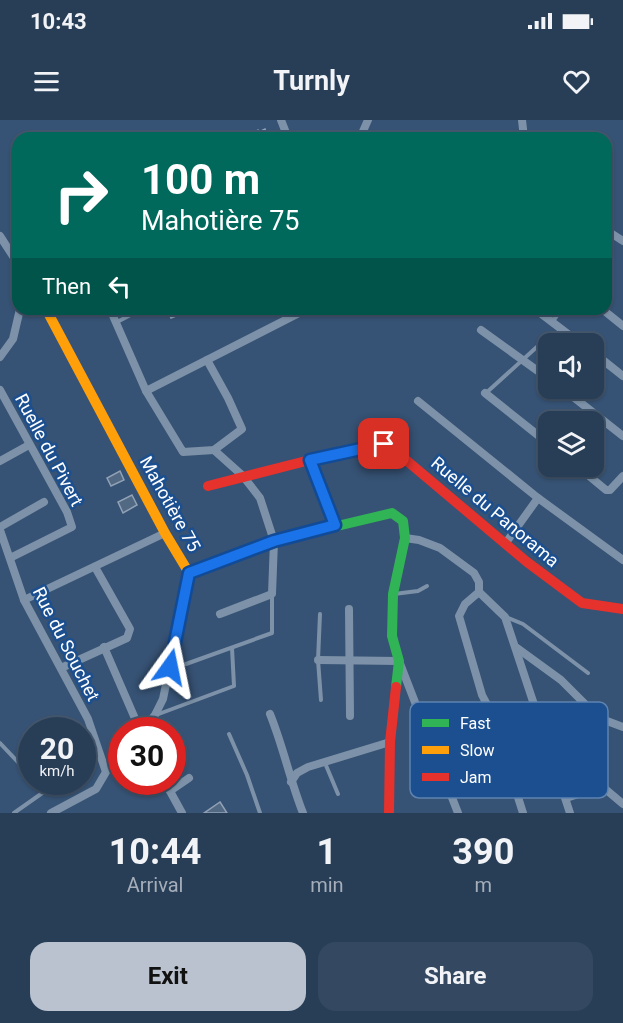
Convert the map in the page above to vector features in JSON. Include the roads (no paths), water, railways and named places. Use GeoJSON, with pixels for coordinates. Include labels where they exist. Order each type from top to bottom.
{"type":"FeatureCollection","features":[{"type":"Feature","properties":{"kind":"street"},"geometry":{"type":"LineString","coordinates":[[0,236],[12,255]]}},
{"type":"Feature","properties":{"kind":"street"},"geometry":{"type":"LineString","coordinates":[[0,357],[13,339],[19,315]]}},
{"type":"Feature","properties":{"kind":"street","name":"Mahotière 75"},"geometry":{"type":"LineString","coordinates":[[49,315],[165,533],[189,573],[274,541],[392,513],[403,521],[405,538]]}},
{"type":"Feature","properties":{"kind":"street"},"geometry":{"type":"LineString","coordinates":[[113,315],[146,391],[183,453],[214,450],[242,429],[207,360]]}},
{"type":"Feature","properties":{"kind":"street"},"geometry":{"type":"LineString","coordinates":[[146,391],[295,315]]}},
{"type":"Feature","properties":{"kind":"street"},"geometry":{"type":"LineString","coordinates":[[544,315],[568,333]]}},
{"type":"Feature","properties":{"kind":"street"},"geometry":{"type":"LineString","coordinates":[[609,315],[623,326]]}},
{"type":"Feature","properties":{"kind":"street"},"geometry":{"type":"LineString","coordinates":[[481,330],[538,371]]}},
{"type":"Feature","properties":{"kind":"street"},"geometry":{"type":"LineString","coordinates":[[604,361],[623,376]]}},
{"type":"Feature","properties":{"kind":"street","name":"Ruelle du Pivert"},"geometry":{"type":"LineString","coordinates":[[0,390],[67,512],[72,527],[10,558]]}},
{"type":"Feature","properties":{"kind":"street"},"geometry":{"type":"LineString","coordinates":[[485,393],[538,435]]}},
{"type":"Feature","properties":{"kind":"street"},"geometry":{"type":"LineString","coordinates":[[576,399],[623,436]]}},
{"type":"Feature","properties":{"kind":"street"},"geometry":{"type":"LineString","coordinates":[[417,400],[538,498],[623,560]]}},
{"type":"Feature","properties":{"kind":"street","name":"Ruelle du Panorama"},"geometry":{"type":"LineString","coordinates":[[208,486],[310,460],[387,444],[505,544],[582,603],[623,609]]}},
{"type":"Feature","properties":{"kind":"street"},"geometry":{"type":"LineString","coordinates":[[0,461],[29,445]]}},
{"type":"Feature","properties":{"kind":"street"},"geometry":{"type":"LineString","coordinates":[[214,450],[243,476],[260,498],[274,541],[272,594],[220,614]]}},
{"type":"Feature","properties":{"kind":"street"},"geometry":{"type":"LineString","coordinates":[[310,460],[335,525]]}},
{"type":"Feature","properties":{"kind":"street"},"geometry":{"type":"LineString","coordinates":[[590,477],[606,490],[610,490],[623,476]]}},
{"type":"Feature","properties":{"kind":"street"},"geometry":{"type":"LineString","coordinates":[[505,544],[538,498]]}},
{"type":"Feature","properties":{"kind":"street"},"geometry":{"type":"LineString","coordinates":[[0,528],[45,502]]}},
{"type":"Feature","properties":{"kind":"street","name":"Rue du Souchet"},"geometry":{"type":"LineString","coordinates":[[0,528],[24,600],[88,719],[106,771],[96,789],[51,813]]}},
{"type":"Feature","properties":{"kind":"street"},"geometry":{"type":"LineString","coordinates":[[24,600],[165,533]]}},
{"type":"Feature","properties":{"kind":"street"},"geometry":{"type":"LineString","coordinates":[[415,702],[392,636],[393,594],[405,538],[419,540],[440,548],[474,573],[479,582],[479,592],[505,617],[534,702]]}},
{"type":"Feature","properties":{"kind":"street"},"geometry":{"type":"LineString","coordinates":[[61,668],[127,638],[130,629],[94,567]]}},
{"type":"Feature","properties":{"kind":"street"},"geometry":{"type":"LineString","coordinates":[[155,715],[165,690],[189,573]]}},
{"type":"Feature","properties":{"kind":"street"},"geometry":{"type":"LineString","coordinates":[[479,592],[465,604],[459,616],[486,702]]}},
{"type":"Feature","properties":{"kind":"street"},"geometry":{"type":"LineString","coordinates":[[349,609],[350,716]]}},
{"type":"Feature","properties":{"kind":"street"},"geometry":{"type":"LineString","coordinates":[[104,647],[135,717]]}},
{"type":"Feature","properties":{"kind":"street"},"geometry":{"type":"LineString","coordinates":[[516,647],[561,680],[582,702]]}},
{"type":"Feature","properties":{"kind":"street"},"geometry":{"type":"LineString","coordinates":[[318,660],[399,661]]}},
{"type":"Feature","properties":{"kind":"street"},"geometry":{"type":"LineString","coordinates":[[389,813],[390,742],[399,661]]}},
{"type":"Feature","properties":{"kind":"street"},"geometry":{"type":"LineString","coordinates":[[270,714],[303,813]]}},
{"type":"Feature","properties":{"kind":"street"},"geometry":{"type":"LineString","coordinates":[[608,721],[623,728]]}},
{"type":"Feature","properties":{"kind":"street"},"geometry":{"type":"LineString","coordinates":[[291,782],[297,773],[324,762],[390,742]]}},
{"type":"Feature","properties":{"kind":"street"},"geometry":{"type":"LineString","coordinates":[[608,791],[623,804]]}},
{"type":"Feature","properties":{"kind":"street"},"geometry":{"type":"LineString","coordinates":[[172,795],[182,813]]}},
{"type":"Feature","properties":{"kind":"street"},"geometry":{"type":"LineString","coordinates":[[452,798],[458,813]]}},
{"type":"Feature","properties":{"kind":"street"},"geometry":{"type":"LineString","coordinates":[[518,798],[523,813]]}},
{"type":"Feature","properties":{"kind":"street"},"geometry":{"type":"LineString","coordinates":[[566,800],[570,813]]}},
{"type":"Feature","properties":{"kind":"lane"},"geometry":{"type":"LineString","coordinates":[[116,322],[130,315]]}},
{"type":"Feature","properties":{"kind":"lane"},"geometry":{"type":"LineString","coordinates":[[553,321],[558,315]]}},
{"type":"Feature","properties":{"kind":"lane"},"geometry":{"type":"LineString","coordinates":[[485,393],[538,346]]}},
{"type":"Feature","properties":{"kind":"lane"},"geometry":{"type":"LineString","coordinates":[[393,594],[418,591],[427,586]]}},
{"type":"Feature","properties":{"kind":"lane"},"geometry":{"type":"LineString","coordinates":[[186,664],[272,633],[272,594]]}},
{"type":"Feature","properties":{"kind":"lane"},"geometry":{"type":"LineString","coordinates":[[320,614],[318,660],[321,700]]}},
{"type":"Feature","properties":{"kind":"lane"},"geometry":{"type":"LineString","coordinates":[[505,617],[523,624],[588,673]]}},
{"type":"Feature","properties":{"kind":"lane"},"geometry":{"type":"LineString","coordinates":[[155,715],[234,686],[232,648]]}},
{"type":"Feature","properties":{"kind":"lane"},"geometry":{"type":"LineString","coordinates":[[229,734],[260,813]]}},
{"type":"Feature","properties":{"kind":"lane"},"geometry":{"type":"LineString","coordinates":[[0,743],[18,762]]}},
{"type":"Feature","properties":{"kind":"lane"},"geometry":{"type":"LineString","coordinates":[[324,762],[338,794]]}},
{"type":"Feature","properties":{"kind":"lane"},"geometry":{"type":"LineString","coordinates":[[14,813],[39,795]]}},
{"type":"Feature","properties":{"kind":"lane"},"geometry":{"type":"LineString","coordinates":[[566,800],[572,798]]}}]}
